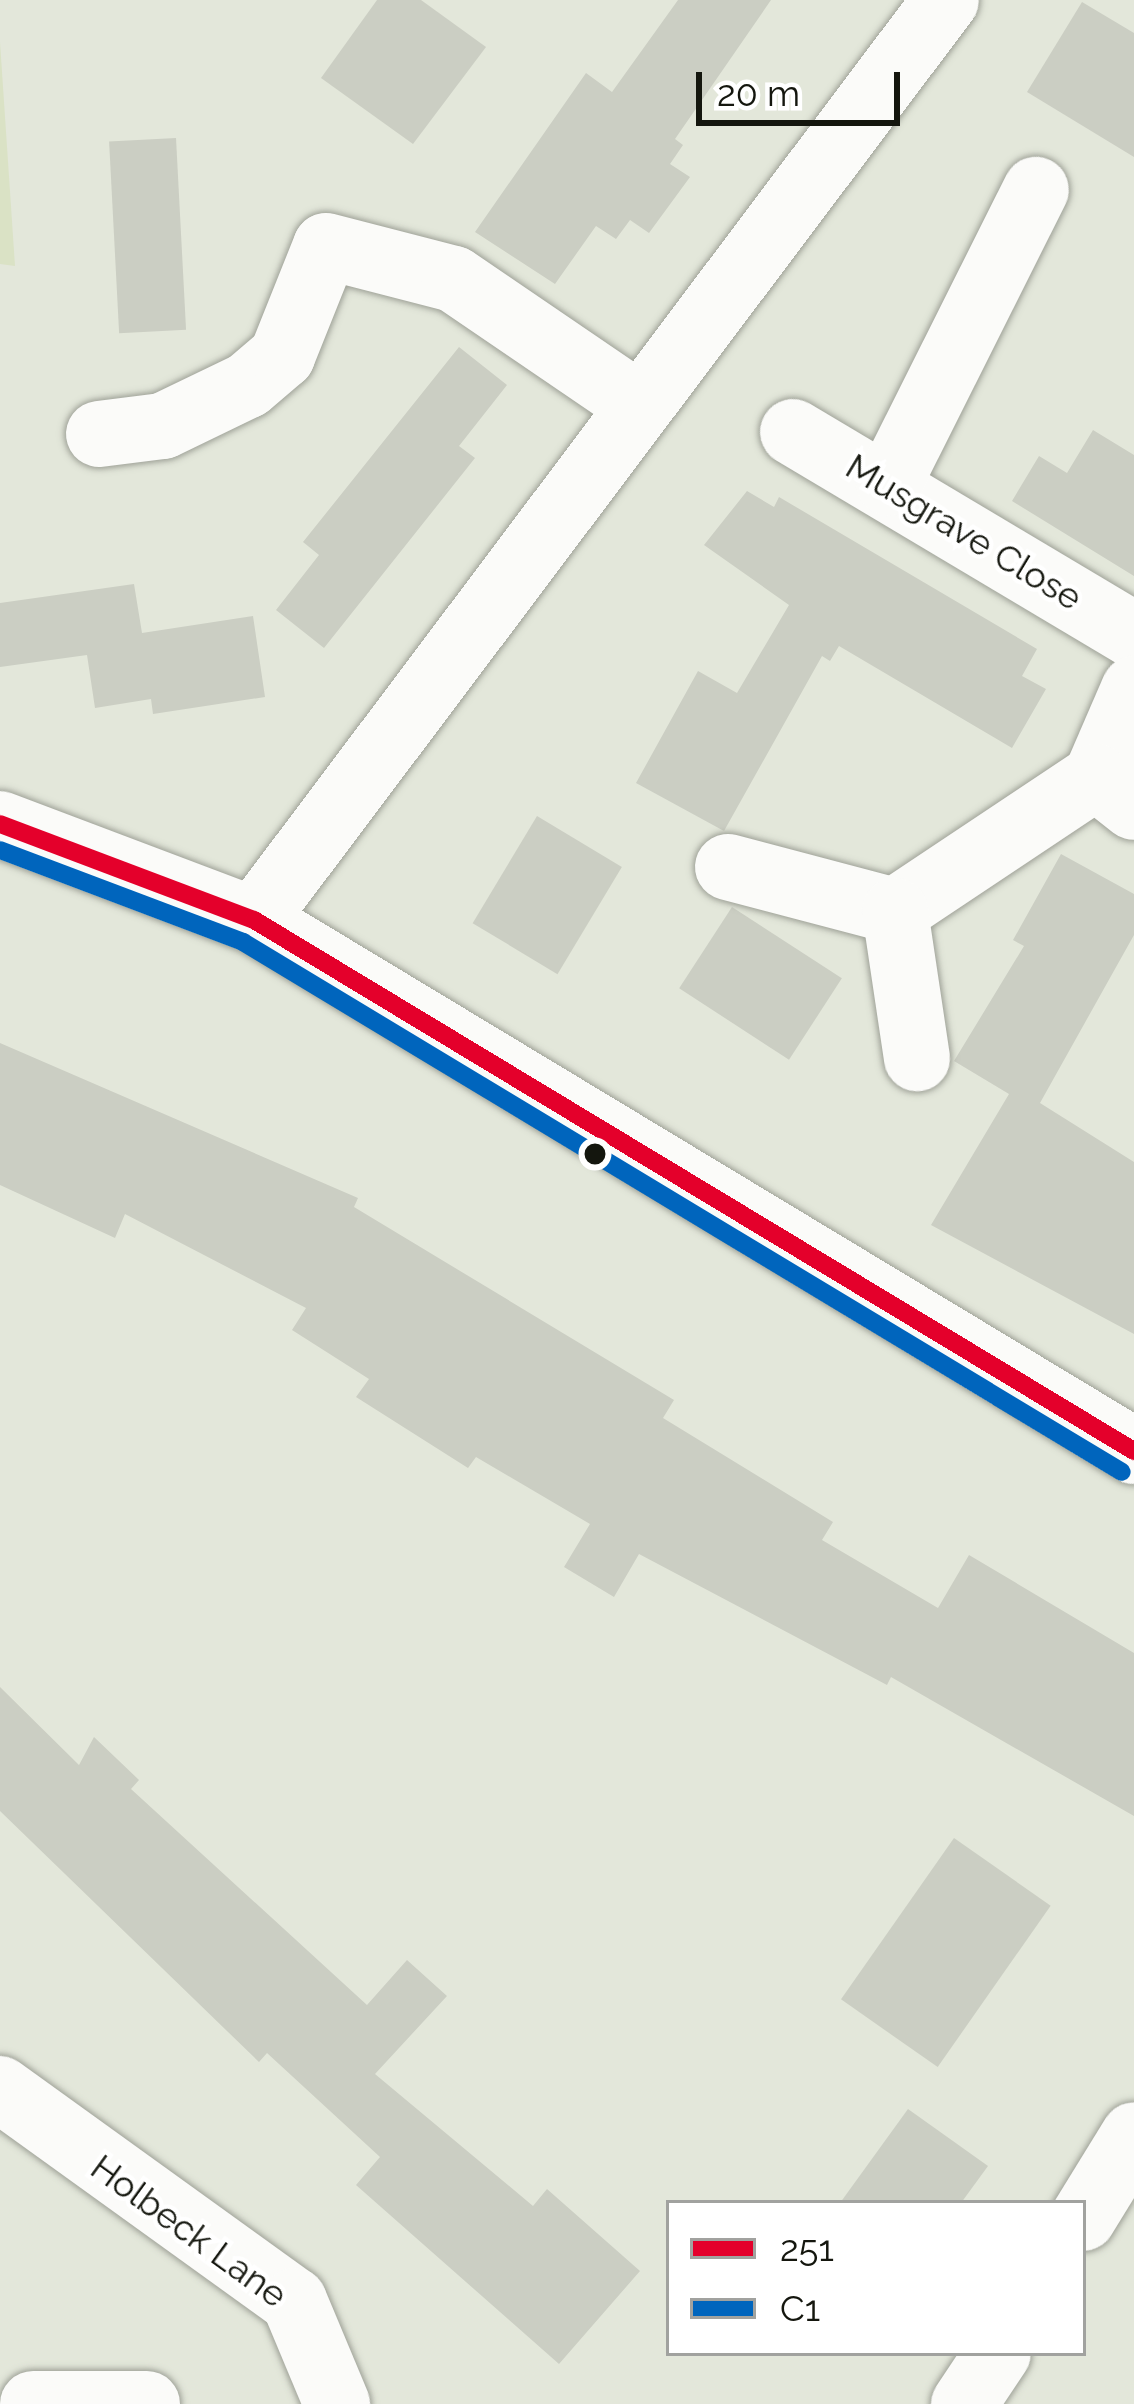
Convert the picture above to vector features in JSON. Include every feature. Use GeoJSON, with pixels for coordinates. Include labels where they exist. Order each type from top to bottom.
{"type":"FeatureCollection","features":[{"type":"Feature","properties":{"kind":"street"},"geometry":{"type":"LineString","coordinates":[[254,920],[946,0]]}},
{"type":"Feature","properties":{"kind":"street"},"geometry":{"type":"LineString","coordinates":[[889,483],[1036,190]]}},
{"type":"Feature","properties":{"kind":"street"},"geometry":{"type":"LineString","coordinates":[[99,434],[163,426],[248,385],[283,356],[326,246],[454,278],[638,404]]}},
{"type":"Feature","properties":{"kind":"street","name":"Musgrave Close"},"geometry":{"type":"LineString","coordinates":[[793,432],[889,483],[1134,635]]}},
{"type":"Feature","properties":{"kind":"street"},"geometry":{"type":"LineString","coordinates":[[728,867],[895,911],[1115,792],[1134,688]]}},
{"type":"Feature","properties":{"kind":"street"},"geometry":{"type":"LineString","coordinates":[[0,824],[254,920],[1134,1451]]}},
{"type":"Feature","properties":{"kind":"street"},"geometry":{"type":"LineString","coordinates":[[895,911],[917,1058]]}},
{"type":"Feature","properties":{"kind":"street","name":"Holbeck Lane"},"geometry":{"type":"LineString","coordinates":[[0,2089],[294,2301],[337,2404]]}},
{"type":"Feature","properties":{"kind":"street"},"geometry":{"type":"LineString","coordinates":[[1086,2213],[1134,2135]]}},
{"type":"Feature","properties":{"kind":"street"},"geometry":{"type":"LineString","coordinates":[[964,2404],[996,2356]]}},
{"type":"Feature","properties":{"kind":"street"},"geometry":{"type":"LineString","coordinates":[[34,2404],[147,2404]]}},
{"type":"Feature","properties":{"kind":"green space"},"geometry":{"type":"Polygon","coordinates":[[[0,42],[15,266],[0,264],[0,42]]]}},
{"type":"Feature","properties":{"kind":"building"},"geometry":{"type":"Polygon","coordinates":[[[377,0],[421,0],[486,47],[413,144],[321,78],[377,0]]]}},
{"type":"Feature","properties":{"kind":"building"},"geometry":{"type":"Polygon","coordinates":[[[678,0],[771,0],[675,139],[683,145],[670,164],[690,177],[649,233],[630,220],[616,239],[596,226],[555,284],[475,232],[586,73],[612,92],[678,0]]]}},
{"type":"Feature","properties":{"kind":"building"},"geometry":{"type":"Polygon","coordinates":[[[1082,2],[1134,33],[1134,157],[1027,92],[1082,2]]]}},
{"type":"Feature","properties":{"kind":"building"},"geometry":{"type":"Polygon","coordinates":[[[176,138],[186,330],[119,333],[109,142],[176,138]]]}},
{"type":"Feature","properties":{"kind":"building"},"geometry":{"type":"Polygon","coordinates":[[[459,347],[507,385],[459,446],[475,458],[324,648],[276,610],[319,555],[303,542],[459,347]]]}},
{"type":"Feature","properties":{"kind":"building"},"geometry":{"type":"Polygon","coordinates":[[[1093,430],[1134,455],[1134,576],[1012,501],[1039,456],[1067,473],[1093,430]]]}},
{"type":"Feature","properties":{"kind":"building"},"geometry":{"type":"Polygon","coordinates":[[[747,491],[774,507],[779,497],[1037,649],[1022,676],[1046,689],[1012,748],[839,646],[830,661],[822,656],[724,831],[636,783],[698,671],[737,693],[789,605],[704,545],[747,491]]]}},
{"type":"Feature","properties":{"kind":"building"},"geometry":{"type":"Polygon","coordinates":[[[134,584],[142,633],[253,616],[265,697],[153,714],[151,699],[95,708],[87,655],[0,667],[0,603],[134,584]]]}},
{"type":"Feature","properties":{"kind":"building"},"geometry":{"type":"Polygon","coordinates":[[[537,816],[622,867],[557,974],[473,923],[537,816]]]}},
{"type":"Feature","properties":{"kind":"building"},"geometry":{"type":"Polygon","coordinates":[[[1061,854],[1134,894],[1134,935],[1040,1103],[1134,1162],[1134,1334],[931,1225],[1009,1094],[954,1061],[1024,946],[1013,940],[1061,854]]]}},
{"type":"Feature","properties":{"kind":"building"},"geometry":{"type":"Polygon","coordinates":[[[732,907],[842,978],[789,1060],[679,988],[732,907]]]}},
{"type":"Feature","properties":{"kind":"building"},"geometry":{"type":"Polygon","coordinates":[[[0,1043],[358,1198],[354,1207],[674,1400],[663,1418],[833,1522],[822,1540],[938,1608],[969,1555],[1134,1653],[1134,1816],[891,1677],[887,1685],[639,1554],[614,1597],[564,1567],[590,1524],[476,1457],[468,1468],[356,1397],[369,1379],[292,1330],[306,1308],[125,1214],[115,1238],[0,1185],[0,1043]]]}},
{"type":"Feature","properties":{"kind":"building"},"geometry":{"type":"Polygon","coordinates":[[[0,1687],[79,1765],[94,1737],[139,1780],[131,1789],[367,2005],[407,1960],[447,1996],[375,2074],[533,2206],[547,2189],[640,2271],[559,2364],[356,2185],[380,2157],[267,2053],[259,2062],[0,1811],[0,1687]]]}},
{"type":"Feature","properties":{"kind":"building"},"geometry":{"type":"Polygon","coordinates":[[[954,1838],[1051,1906],[938,2067],[841,1999],[954,1838]]]}},
{"type":"Feature","properties":{"kind":"building"},"geometry":{"type":"Polygon","coordinates":[[[908,2109],[988,2166],[963,2200],[842,2200],[908,2109]]]}},
{"type":"Feature","properties":{"kind":"transit line","name":"251"},"geometry":{"type":"LineString","coordinates":[[0,824],[254,920],[1134,1451]]}},
{"type":"Feature","properties":{"kind":"transit line","name":"C1"},"geometry":{"type":"LineString","coordinates":[[0,850],[243,942],[1122,1472]]}}]}
